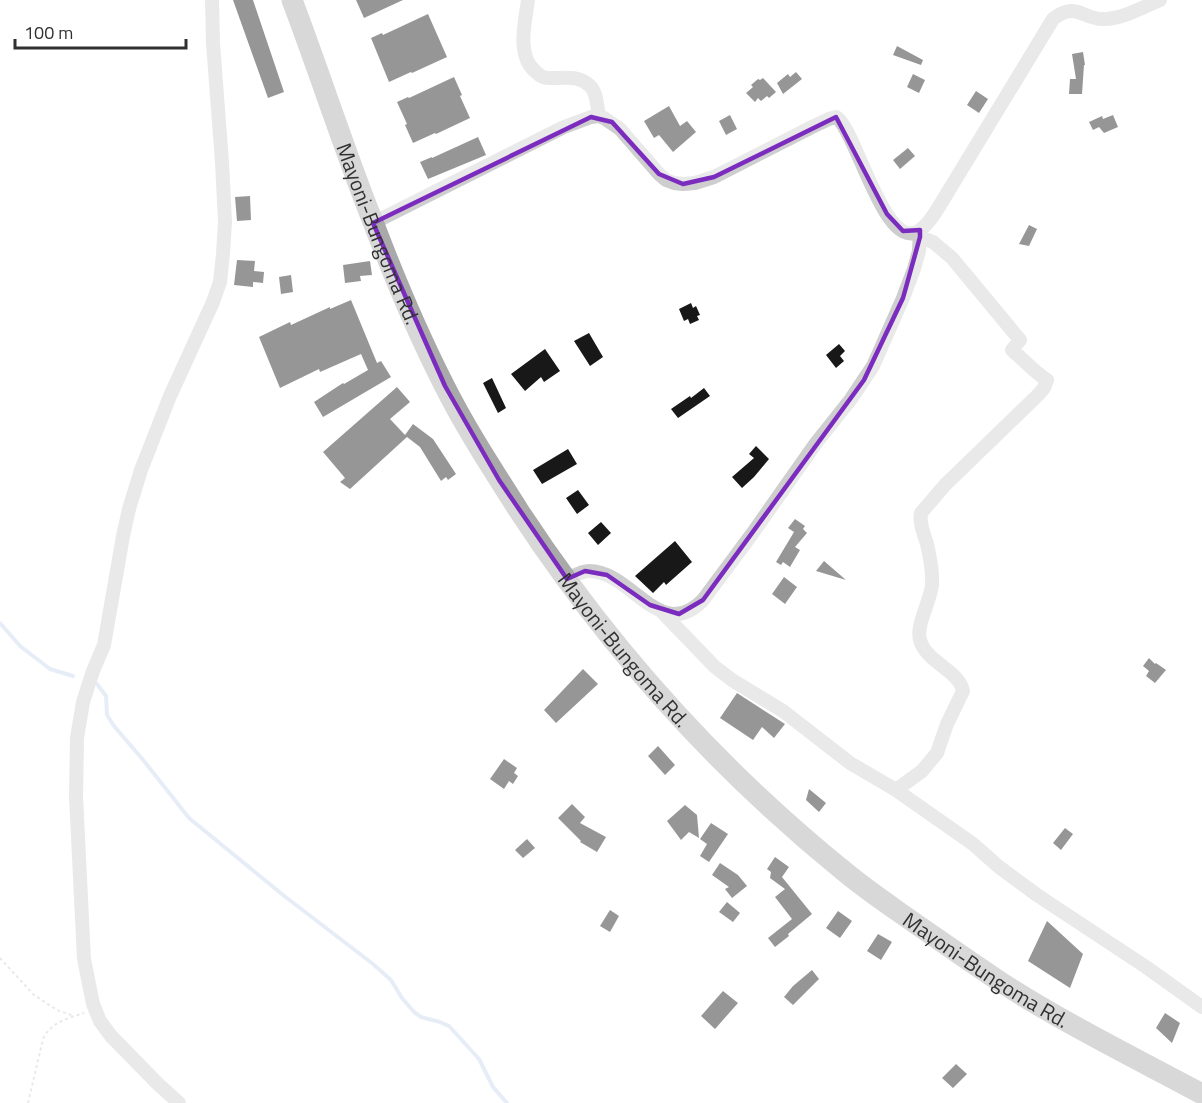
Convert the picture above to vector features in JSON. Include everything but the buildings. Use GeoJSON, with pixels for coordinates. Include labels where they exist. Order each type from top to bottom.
{"type":"FeatureCollection","features":[{"type":"Feature","properties":{"kind":"main road","name":"Mayoni-Bungoma Rd."},"geometry":{"type":"LineString","coordinates":[[292,0],[373,223],[408,308],[444,386],[499,480],[544,549],[586,605],[664,699],[768,806],[847,874],[911,921],[1003,984],[1202,1094]]}},
{"type":"Feature","properties":{"kind":"street"},"geometry":{"type":"LineString","coordinates":[[179,1103],[111,1036],[95,1010],[84,959],[76,796],[77,738],[83,702],[104,645],[123,536],[141,470],[170,396],[220,282],[225,222],[212,0]]}},
{"type":"Feature","properties":{"kind":"street"},"geometry":{"type":"LineString","coordinates":[[528,0],[523,36],[525,55],[530,67],[545,78],[570,77],[588,83],[593,90],[599,116]]}},
{"type":"Feature","properties":{"kind":"street"},"geometry":{"type":"LineString","coordinates":[[567,579],[585,571],[607,575],[650,605],[669,614],[687,613],[695,608],[752,534],[873,366],[903,298],[919,250],[920,234],[1053,19],[1070,10],[1097,18],[1112,18],[1160,0]]}},
{"type":"Feature","properties":{"kind":"street"},"geometry":{"type":"LineString","coordinates":[[373,223],[564,127],[591,117],[599,116],[612,122],[658,174],[666,180],[683,184],[714,177],[833,117],[839,118],[887,214],[903,231],[908,234],[920,234],[952,258],[1020,340],[1012,350],[1047,380],[1038,395],[945,484],[921,513],[932,582],[931,595],[920,626],[919,637],[921,645],[958,680],[963,691],[947,724],[937,753],[922,771],[896,790]]}},
{"type":"Feature","properties":{"kind":"street"},"geometry":{"type":"LineString","coordinates":[[660,610],[715,667],[732,680],[783,711],[850,763],[896,790],[973,844],[1030,890],[1202,1007]]}},
{"type":"Feature","properties":{"kind":"path"},"geometry":{"type":"LineString","coordinates":[[0,958],[34,995],[57,1010],[74,1016]]}},
{"type":"Feature","properties":{"kind":"path"},"geometry":{"type":"LineString","coordinates":[[28,1103],[46,1032],[51,1027],[74,1016],[95,1010]]}},
{"type":"Feature","properties":{"kind":"highlighted area"},"geometry":{"type":"Polygon","coordinates":[[[591,117],[612,122],[659,174],[683,184],[714,177],[836,117],[887,214],[903,231],[920,230],[920,237],[903,298],[864,380],[703,600],[679,614],[650,605],[607,575],[585,571],[567,579],[499,480],[445,386],[373,223],[591,117]]]}},
{"type":"Feature","properties":{"kind":"waterway"},"geometry":{"type":"LineString","coordinates":[[0,623],[20,646],[50,669],[73,676]]}},
{"type":"Feature","properties":{"kind":"waterway"},"geometry":{"type":"LineString","coordinates":[[97,684],[106,696],[107,715],[114,726],[189,818],[283,895],[373,964],[391,980],[414,1012],[421,1017],[449,1026],[479,1059],[493,1087],[507,1103]]}}]}
